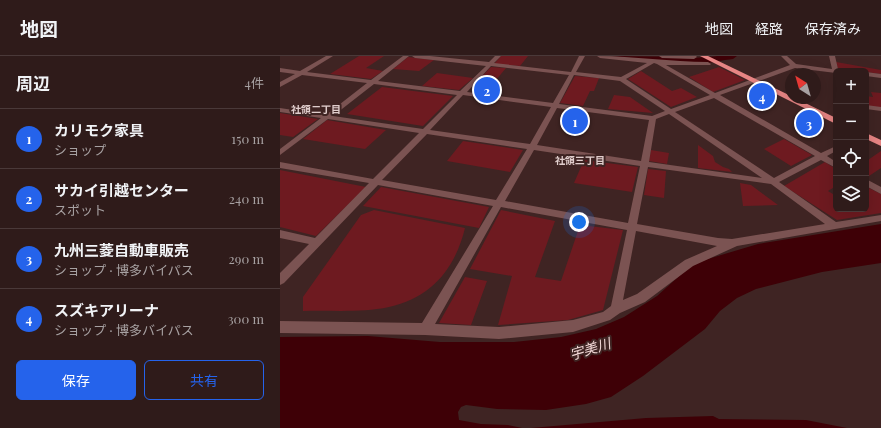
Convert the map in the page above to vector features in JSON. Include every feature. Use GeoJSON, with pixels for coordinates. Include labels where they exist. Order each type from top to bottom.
{"type":"FeatureCollection","features":[{"type":"Feature","properties":{"kind":"highway"},"geometry":{"type":"LineString","coordinates":[[703,56],[727,61],[756,79],[785,90]]}},
{"type":"Feature","properties":{"kind":"highway"},"geometry":{"type":"LineString","coordinates":[[716,59],[833,119]]}},
{"type":"Feature","properties":{"kind":"highway"},"geometry":{"type":"LineString","coordinates":[[815,104],[833,113]]}},
{"type":"Feature","properties":{"kind":"highway"},"geometry":{"type":"LineString","coordinates":[[869,129],[881,135]]}},
{"type":"Feature","properties":{"kind":"highway"},"geometry":{"type":"LineString","coordinates":[[869,137],[881,143]]}},
{"type":"Feature","properties":{"kind":"street"},"geometry":{"type":"LineString","coordinates":[[280,86],[330,56]]}},
{"type":"Feature","properties":{"kind":"street"},"geometry":{"type":"LineString","coordinates":[[280,153],[406,56]]}},
{"type":"Feature","properties":{"kind":"street"},"geometry":{"type":"LineString","coordinates":[[415,56],[622,79],[772,181],[834,226]]}},
{"type":"Feature","properties":{"kind":"street"},"geometry":{"type":"LineString","coordinates":[[280,280],[498,56]]}},
{"type":"Feature","properties":{"kind":"street"},"geometry":{"type":"LineString","coordinates":[[425,329],[532,147],[582,56]]}},
{"type":"Feature","properties":{"kind":"street"},"geometry":{"type":"LineString","coordinates":[[600,56],[708,64]]}},
{"type":"Feature","properties":{"kind":"street"},"geometry":{"type":"LineString","coordinates":[[784,56],[794,66]]}},
{"type":"Feature","properties":{"kind":"street"},"geometry":{"type":"LineString","coordinates":[[832,56],[835,68]]}},
{"type":"Feature","properties":{"kind":"street"},"geometry":{"type":"LineString","coordinates":[[622,79],[657,60],[694,57]]}},
{"type":"Feature","properties":{"kind":"street"},"geometry":{"type":"LineString","coordinates":[[657,60],[713,95],[833,163]]}},
{"type":"Feature","properties":{"kind":"street"},"geometry":{"type":"LineString","coordinates":[[280,70],[653,118],[794,66],[833,71]]}},
{"type":"Feature","properties":{"kind":"street"},"geometry":{"type":"LineString","coordinates":[[869,74],[881,76]]}},
{"type":"Feature","properties":{"kind":"street"},"geometry":{"type":"LineString","coordinates":[[869,107],[881,109]]}},
{"type":"Feature","properties":{"kind":"street"},"geometry":{"type":"LineString","coordinates":[[280,110],[643,164],[772,181],[833,150]]}},
{"type":"Feature","properties":{"kind":"street"},"geometry":{"type":"LineString","coordinates":[[616,309],[653,118]]}},
{"type":"Feature","properties":{"kind":"street"},"geometry":{"type":"LineString","coordinates":[[280,165],[718,242],[736,242],[881,218]]}},
{"type":"Feature","properties":{"kind":"street"},"geometry":{"type":"LineString","coordinates":[[869,184],[881,191]]}},
{"type":"Feature","properties":{"kind":"street"},"geometry":{"type":"LineString","coordinates":[[280,234],[317,242]]}},
{"type":"Feature","properties":{"kind":"street"},"geometry":{"type":"LineString","coordinates":[[280,327],[425,329],[499,333],[573,326],[606,316],[616,309],[641,298],[689,263],[736,242]]}},
{"type":"Feature","properties":{"kind":"shaded area"},"geometry":{"type":"Polygon","coordinates":[[[359,56],[384,56],[366,68],[383,71],[371,79],[330,74],[359,56]]]}},
{"type":"Feature","properties":{"kind":"shaded area"},"geometry":{"type":"Polygon","coordinates":[[[501,56],[528,56],[520,66],[494,64],[501,56]]]}},
{"type":"Feature","properties":{"kind":"shaded area"},"geometry":{"type":"Polygon","coordinates":[[[408,57],[434,60],[419,71],[393,69],[408,57]]]}},
{"type":"Feature","properties":{"kind":"shaded area"},"geometry":{"type":"Polygon","coordinates":[[[836,62],[881,70],[881,74],[869,72],[869,68],[838,68],[836,62]]]}},
{"type":"Feature","properties":{"kind":"shaded area"},"geometry":{"type":"Polygon","coordinates":[[[491,67],[506,68],[496,80],[480,78],[491,67]]]}},
{"type":"Feature","properties":{"kind":"shaded area"},"geometry":{"type":"Polygon","coordinates":[[[719,67],[745,80],[713,92],[689,77],[719,67]]]}},
{"type":"Feature","properties":{"kind":"shaded area"},"geometry":{"type":"Polygon","coordinates":[[[641,71],[672,91],[681,88],[697,97],[671,107],[628,79],[641,71]]]}},
{"type":"Feature","properties":{"kind":"shaded area"},"geometry":{"type":"Polygon","coordinates":[[[437,73],[473,78],[459,90],[422,86],[437,73]]]}},
{"type":"Feature","properties":{"kind":"shaded area"},"geometry":{"type":"Polygon","coordinates":[[[575,76],[599,78],[594,91],[590,91],[583,106],[560,103],[575,76]]]}},
{"type":"Feature","properties":{"kind":"shaded area"},"geometry":{"type":"Polygon","coordinates":[[[382,87],[453,96],[423,126],[347,114],[382,87]]]}},
{"type":"Feature","properties":{"kind":"shaded area"},"geometry":{"type":"Polygon","coordinates":[[[871,92],[881,93],[881,108],[869,106],[869,96],[873,97],[871,92]]]}},
{"type":"Feature","properties":{"kind":"shaded area"},"geometry":{"type":"Polygon","coordinates":[[[614,95],[630,97],[653,113],[608,109],[614,95]]]}},
{"type":"Feature","properties":{"kind":"shaded area"},"geometry":{"type":"Polygon","coordinates":[[[280,113],[318,119],[293,137],[280,135],[280,113]]]}},
{"type":"Feature","properties":{"kind":"shaded area"},"geometry":{"type":"Polygon","coordinates":[[[327,120],[386,130],[365,149],[303,139],[327,120]]]}},
{"type":"Feature","properties":{"kind":"shaded area"},"geometry":{"type":"Polygon","coordinates":[[[784,139],[812,155],[791,166],[764,149],[784,139]]]}},
{"type":"Feature","properties":{"kind":"shaded area"},"geometry":{"type":"Polygon","coordinates":[[[463,141],[523,150],[510,172],[447,161],[463,141]]]}},
{"type":"Feature","properties":{"kind":"shaded area"},"geometry":{"type":"Polygon","coordinates":[[[698,145],[713,156],[715,162],[732,172],[698,168],[698,145]]]}},
{"type":"Feature","properties":{"kind":"shaded area"},"geometry":{"type":"Polygon","coordinates":[[[651,150],[669,153],[667,164],[649,161],[651,150]]]}},
{"type":"Feature","properties":{"kind":"shaded area"},"geometry":{"type":"Polygon","coordinates":[[[881,151],[881,168],[869,176],[869,159],[881,151]]]}},
{"type":"Feature","properties":{"kind":"shaded area"},"geometry":{"type":"Polygon","coordinates":[[[584,160],[638,167],[632,192],[574,183],[584,160]]]}},
{"type":"Feature","properties":{"kind":"shaded area"},"geometry":{"type":"Polygon","coordinates":[[[825,162],[833,167],[833,188],[828,191],[833,194],[833,212],[869,212],[869,188],[881,194],[881,213],[837,220],[784,186],[825,162]]]}},
{"type":"Feature","properties":{"kind":"shaded area"},"geometry":{"type":"Polygon","coordinates":[[[648,169],[666,171],[664,198],[644,195],[648,169]]]}},
{"type":"Feature","properties":{"kind":"shaded area"},"geometry":{"type":"Polygon","coordinates":[[[280,170],[366,187],[316,236],[280,227],[280,170]]]}},
{"type":"Feature","properties":{"kind":"shaded area"},"geometry":{"type":"Polygon","coordinates":[[[740,183],[751,185],[778,205],[743,206],[740,183]]]}},
{"type":"Feature","properties":{"kind":"shaded area"},"geometry":{"type":"Polygon","coordinates":[[[381,187],[489,207],[479,228],[363,206],[381,187]]]}},
{"type":"Feature","properties":{"kind":"shaded area"},"geometry":{"type":"Polygon","coordinates":[[[374,210],[465,228],[461,243],[448,269],[429,289],[404,303],[368,310],[303,311],[303,297],[361,215],[374,210]]]}},
{"type":"Feature","properties":{"kind":"shaded area"},"geometry":{"type":"Polygon","coordinates":[[[501,210],[555,221],[535,277],[561,281],[580,225],[623,230],[603,310],[568,320],[498,325],[512,276],[470,269],[501,210]]]}},
{"type":"Feature","properties":{"kind":"shaded area"},"geometry":{"type":"Polygon","coordinates":[[[465,277],[487,281],[471,325],[439,323],[465,277]]]}},
{"type":"Feature","properties":{"kind":"water"},"geometry":{"type":"Polygon","coordinates":[[[611,56],[695,57],[706,62],[670,62],[611,56]]]}},
{"type":"Feature","properties":{"kind":"water","name":"宇美川"},"geometry":{"type":"Polygon","coordinates":[[[881,224],[881,263],[822,272],[756,289],[737,298],[720,311],[705,329],[643,376],[611,397],[586,404],[546,410],[497,409],[466,405],[461,407],[458,412],[459,420],[481,424],[508,425],[522,428],[280,428],[280,337],[368,336],[440,342],[514,342],[561,337],[596,329],[624,317],[657,296],[687,269],[701,261],[758,244],[881,224]]]}},
{"type":"Feature","properties":{"kind":"water"},"geometry":{"type":"Polygon","coordinates":[[[713,416],[719,419],[806,420],[847,428],[531,428],[646,418],[713,416]]]}},
{"type":"Feature","properties":{"kind":"waterway"},"geometry":{"type":"LineString","coordinates":[[683,61],[702,61],[733,56]]}},
{"type":"Feature","properties":{"kind":"place","name":"サカイ引越センター"},"geometry":{"type":"Point","coordinates":[487,90]}},
{"type":"Feature","properties":{"kind":"place","name":"スズキアリーナ"},"geometry":{"type":"Point","coordinates":[762,96]}},
{"type":"Feature","properties":{"kind":"place","name":"カリモク家具"},"geometry":{"type":"Point","coordinates":[575,121]}},
{"type":"Feature","properties":{"kind":"place","name":"九州三菱自動車販売"},"geometry":{"type":"Point","coordinates":[809,123]}},
{"type":"Feature","properties":{"kind":"district","name":"社領二丁目"},"geometry":{"type":"Point","coordinates":[316,109]}},
{"type":"Feature","properties":{"kind":"district","name":"社領三丁目"},"geometry":{"type":"Point","coordinates":[580,160]}}]}
